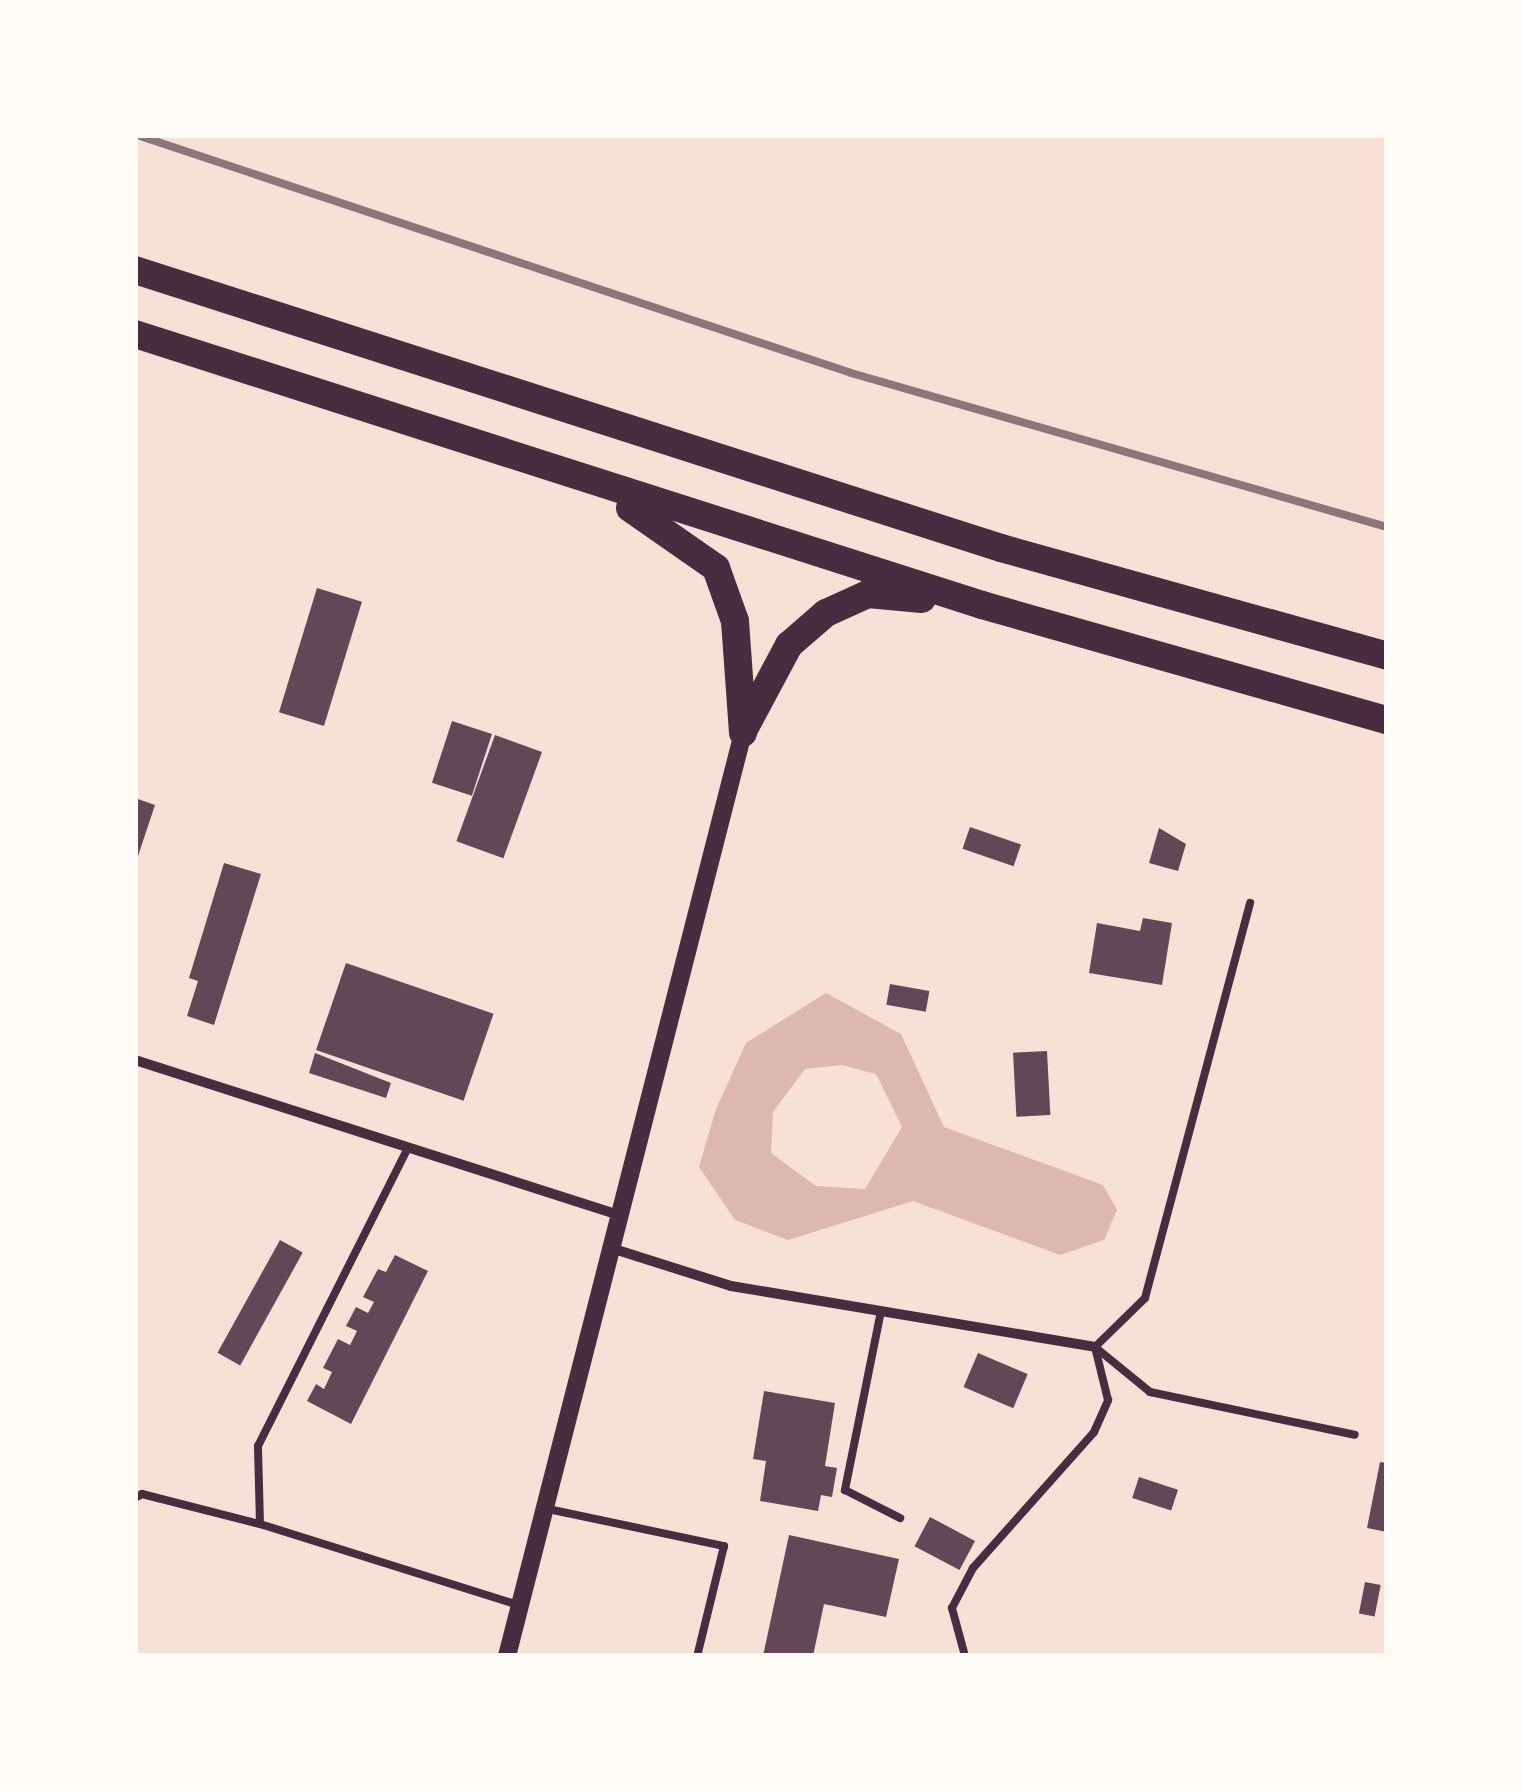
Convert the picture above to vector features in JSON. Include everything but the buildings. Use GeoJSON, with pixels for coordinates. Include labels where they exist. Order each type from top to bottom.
{"type":"FeatureCollection","features":[{"type":"Feature","properties":{"kind":"highway"},"geometry":{"type":"LineString","coordinates":[[135,270],[1001,548],[1387,656]]}},
{"type":"Feature","properties":{"kind":"highway"},"geometry":{"type":"LineString","coordinates":[[135,334],[582,482],[982,605],[1387,720]]}},
{"type":"Feature","properties":{"kind":"highway"},"geometry":{"type":"LineString","coordinates":[[582,482],[668,530],[716,568],[736,621],[742,733]]}},
{"type":"Feature","properties":{"kind":"highway"},"geometry":{"type":"LineString","coordinates":[[742,733],[789,645],[845,601],[868,594],[982,605]]}},
{"type":"Feature","properties":{"kind":"street"},"geometry":{"type":"LineString","coordinates":[[507,1656],[742,733]]}},
{"type":"Feature","properties":{"kind":"street"},"geometry":{"type":"LineString","coordinates":[[135,1060],[619,1215]]}},
{"type":"Feature","properties":{"kind":"street"},"geometry":{"type":"LineString","coordinates":[[612,1248],[731,1286],[1095,1347]]}},
{"type":"Feature","properties":{"kind":"lane"},"geometry":{"type":"LineString","coordinates":[[1095,1347],[1145,1298],[1250,903]]}},
{"type":"Feature","properties":{"kind":"lane"},"geometry":{"type":"LineString","coordinates":[[260,1524],[258,1446],[407,1150]]}},
{"type":"Feature","properties":{"kind":"lane"},"geometry":{"type":"LineString","coordinates":[[881,1310],[845,1490],[900,1518]]}},
{"type":"Feature","properties":{"kind":"lane"},"geometry":{"type":"LineString","coordinates":[[1095,1347],[1150,1392],[1355,1436]]}},
{"type":"Feature","properties":{"kind":"lane"},"geometry":{"type":"LineString","coordinates":[[965,1656],[952,1608],[973,1568],[1094,1432],[1108,1400],[1095,1347]]}},
{"type":"Feature","properties":{"kind":"lane"},"geometry":{"type":"LineString","coordinates":[[135,1498],[142,1494],[260,1524],[520,1606]]}},
{"type":"Feature","properties":{"kind":"lane"},"geometry":{"type":"LineString","coordinates":[[543,1508],[724,1546],[698,1654]]}},
{"type":"Feature","properties":{"kind":"shaded area"},"geometry":{"type":"Polygon","coordinates":[[[826,993],[901,1034],[944,1127],[1103,1185],[1117,1210],[1104,1240],[1060,1255],[913,1201],[788,1240],[735,1220],[699,1167],[716,1109],[746,1043],[826,993]],[[842,1065],[805,1069],[773,1112],[771,1153],[816,1186],[865,1189],[902,1127],[876,1074],[842,1065]]]}},
{"type":"Feature","properties":{"kind":"railway"},"geometry":{"type":"LineString","coordinates":[[137,135],[851,373],[1387,527]]}}]}
